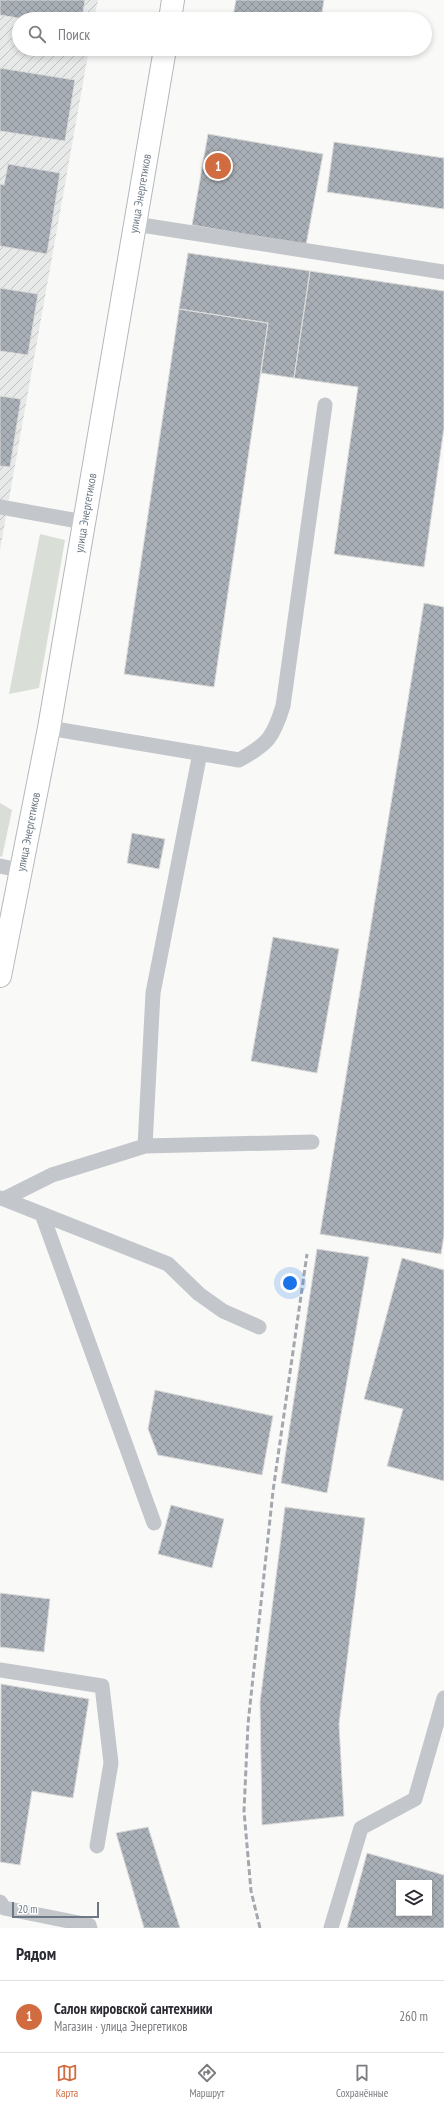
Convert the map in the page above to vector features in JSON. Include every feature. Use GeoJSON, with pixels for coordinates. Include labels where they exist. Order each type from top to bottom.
{"type":"FeatureCollection","features":[{"type":"Feature","properties":{"kind":"street"},"geometry":{"type":"LineString","coordinates":[[171,12],[173,0]]}},
{"type":"Feature","properties":{"kind":"street","name":"улица Энергетиков"},"geometry":{"type":"LineString","coordinates":[[0,976],[10,868],[49,728],[164,56]]}},
{"type":"Feature","properties":{"kind":"lane"},"geometry":{"type":"LineString","coordinates":[[135,224],[444,272]]}},
{"type":"Feature","properties":{"kind":"lane"},"geometry":{"type":"LineString","coordinates":[[49,728],[239,760],[258,749],[275,731],[284,706],[326,405]]}},
{"type":"Feature","properties":{"kind":"lane"},"geometry":{"type":"LineString","coordinates":[[0,507],[84,522]]}},
{"type":"Feature","properties":{"kind":"lane"},"geometry":{"type":"LineString","coordinates":[[145,1146],[153,993],[200,753]]}},
{"type":"Feature","properties":{"kind":"lane"},"geometry":{"type":"LineString","coordinates":[[2,1199],[52,1175],[145,1146],[312,1142]]}},
{"type":"Feature","properties":{"kind":"lane"},"geometry":{"type":"LineString","coordinates":[[2,1199],[168,1264],[199,1294],[223,1311],[259,1327]]}},
{"type":"Feature","properties":{"kind":"lane"},"geometry":{"type":"LineString","coordinates":[[42,1214],[154,1524]]}},
{"type":"Feature","properties":{"kind":"lane"},"geometry":{"type":"LineString","coordinates":[[0,1670],[102,1686],[111,1763],[97,1846]]}},
{"type":"Feature","properties":{"kind":"lane"},"geometry":{"type":"LineString","coordinates":[[331,1928],[361,1828],[414,1799],[444,1698]]}},
{"type":"Feature","properties":{"kind":"lane"},"geometry":{"type":"LineString","coordinates":[[0,1902],[4,1908],[89,1925],[90,1928]]}},
{"type":"Feature","properties":{"kind":"shaded area"},"geometry":{"type":"Polygon","coordinates":[[[0,0],[98,0],[95,12],[12,12],[12,56],[88,56],[0,550],[0,0]]]}},
{"type":"Feature","properties":{"kind":"shaded area"},"geometry":{"type":"Polygon","coordinates":[[[40,534],[65,540],[39,688],[9,694],[40,534]]]}},
{"type":"Feature","properties":{"kind":"shaded area"},"geometry":{"type":"Polygon","coordinates":[[[0,803],[12,810],[2,857],[0,856],[0,803]]]}},
{"type":"Feature","properties":{"kind":"building"},"geometry":{"type":"Polygon","coordinates":[[[0,0],[85,0],[83,12],[12,12],[12,17],[0,15],[0,0]]]}},
{"type":"Feature","properties":{"kind":"building"},"geometry":{"type":"Polygon","coordinates":[[[236,0],[324,0],[322,12],[234,12],[236,0]]]}},
{"type":"Feature","properties":{"kind":"building"},"geometry":{"type":"Polygon","coordinates":[[[0,68],[75,80],[65,141],[0,131],[0,68]]]}},
{"type":"Feature","properties":{"kind":"building"},"geometry":{"type":"Polygon","coordinates":[[[208,134],[323,154],[306,245],[192,225],[208,134]]]}},
{"type":"Feature","properties":{"kind":"building"},"geometry":{"type":"Polygon","coordinates":[[[334,142],[444,158],[444,209],[327,192],[334,142]]]}},
{"type":"Feature","properties":{"kind":"building"},"geometry":{"type":"Polygon","coordinates":[[[8,164],[60,173],[47,254],[0,246],[0,184],[4,185],[8,164]]]}},
{"type":"Feature","properties":{"kind":"building"},"geometry":{"type":"Polygon","coordinates":[[[188,253],[310,271],[294,378],[261,373],[268,323],[179,309],[188,253]]]}},
{"type":"Feature","properties":{"kind":"building"},"geometry":{"type":"Polygon","coordinates":[[[310,271],[444,291],[444,428],[424,567],[334,554],[358,387],[294,378],[310,271]]]}},
{"type":"Feature","properties":{"kind":"building"},"geometry":{"type":"Polygon","coordinates":[[[0,288],[38,294],[28,355],[0,351],[0,288]]]}},
{"type":"Feature","properties":{"kind":"building"},"geometry":{"type":"Polygon","coordinates":[[[179,309],[268,323],[214,687],[124,674],[179,309]]]}},
{"type":"Feature","properties":{"kind":"building"},"geometry":{"type":"Polygon","coordinates":[[[0,396],[21,399],[10,467],[0,466],[0,396]]]}},
{"type":"Feature","properties":{"kind":"building"},"geometry":{"type":"Polygon","coordinates":[[[424,603],[444,607],[444,1235],[441,1254],[320,1234],[424,603]]]}},
{"type":"Feature","properties":{"kind":"building"},"geometry":{"type":"Polygon","coordinates":[[[132,833],[165,839],[159,869],[127,863],[132,833]]]}},
{"type":"Feature","properties":{"kind":"building"},"geometry":{"type":"Polygon","coordinates":[[[273,937],[339,949],[317,1073],[251,1061],[273,937]]]}},
{"type":"Feature","properties":{"kind":"building"},"geometry":{"type":"Polygon","coordinates":[[[317,1249],[369,1257],[327,1493],[281,1483],[317,1249]]]}},
{"type":"Feature","properties":{"kind":"building"},"geometry":{"type":"Polygon","coordinates":[[[402,1258],[444,1270],[444,1481],[387,1466],[403,1409],[364,1399],[402,1258]]]}},
{"type":"Feature","properties":{"kind":"building"},"geometry":{"type":"Polygon","coordinates":[[[155,1390],[273,1416],[262,1475],[158,1455],[148,1429],[155,1390]]]}},
{"type":"Feature","properties":{"kind":"building"},"geometry":{"type":"Polygon","coordinates":[[[171,1505],[224,1519],[212,1568],[158,1554],[171,1505]]]}},
{"type":"Feature","properties":{"kind":"building"},"geometry":{"type":"Polygon","coordinates":[[[285,1507],[365,1518],[339,1724],[344,1816],[262,1825],[260,1702],[285,1507]]]}},
{"type":"Feature","properties":{"kind":"building"},"geometry":{"type":"Polygon","coordinates":[[[0,1593],[50,1599],[44,1652],[0,1647],[0,1593]]]}},
{"type":"Feature","properties":{"kind":"building"},"geometry":{"type":"Polygon","coordinates":[[[1,1684],[89,1699],[73,1798],[32,1791],[20,1865],[0,1862],[1,1684]]]}},
{"type":"Feature","properties":{"kind":"building"},"geometry":{"type":"Polygon","coordinates":[[[148,1827],[180,1928],[144,1928],[116,1833],[148,1827]]]}},
{"type":"Feature","properties":{"kind":"building"},"geometry":{"type":"Polygon","coordinates":[[[367,1853],[444,1875],[444,1928],[347,1928],[367,1853]]]}},
{"type":"Feature","properties":{"kind":"railway"},"geometry":{"type":"LineString","coordinates":[[260,1928],[251,1891],[244,1811],[248,1724],[273,1491],[307,1254]]}},
{"type":"Feature","properties":{"kind":"place","name":"Салон кировской сантехники"},"geometry":{"type":"Point","coordinates":[218,166]}}]}
